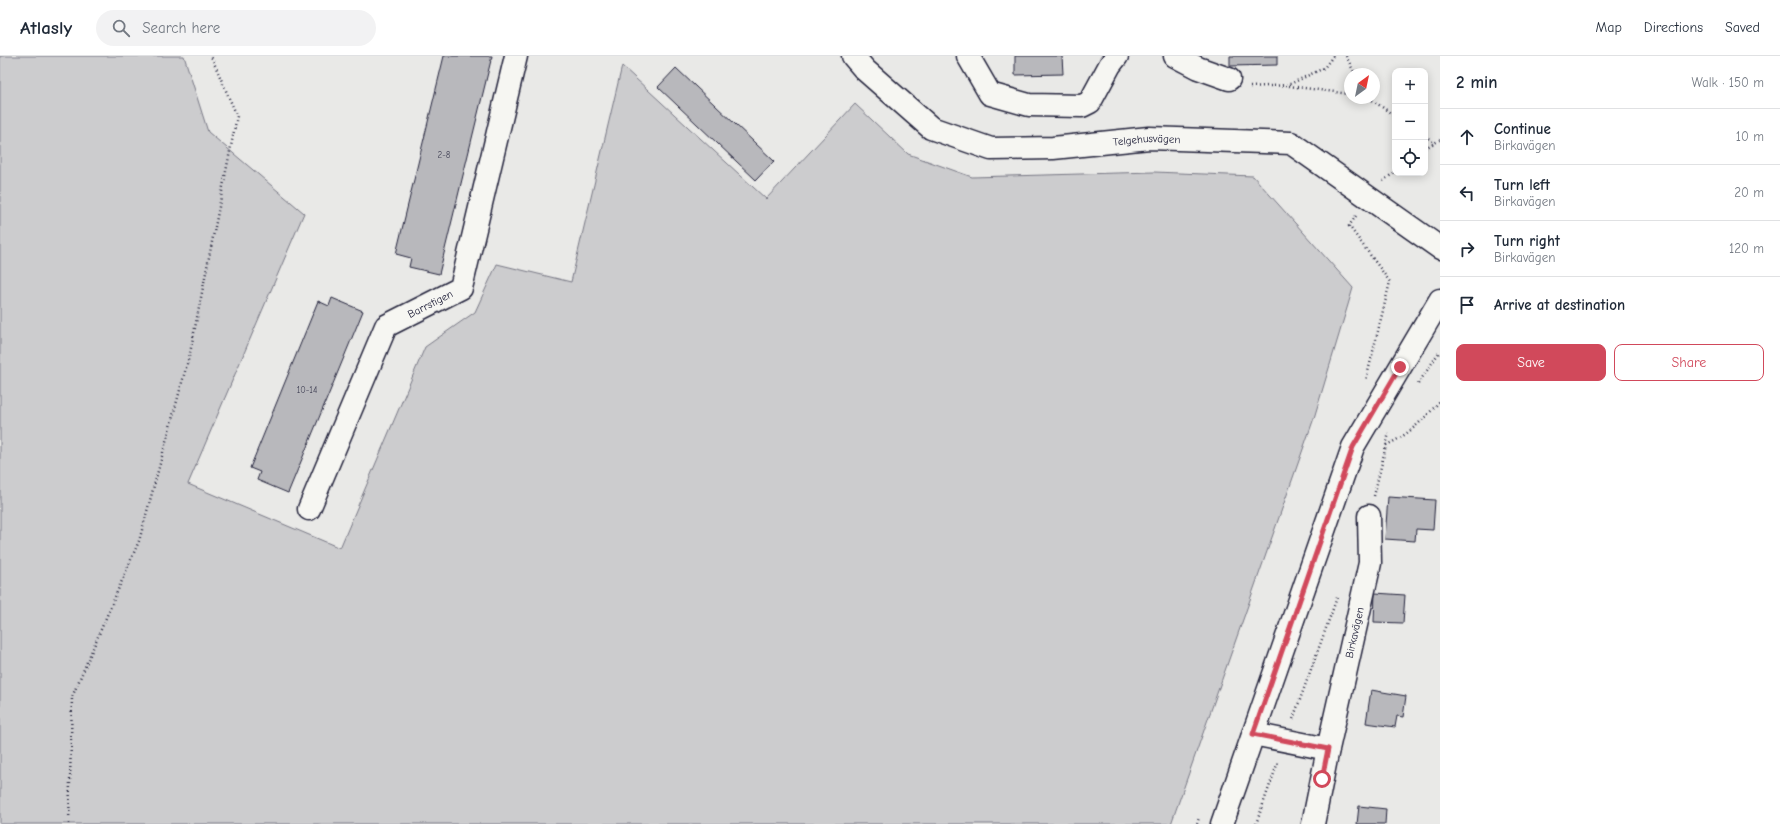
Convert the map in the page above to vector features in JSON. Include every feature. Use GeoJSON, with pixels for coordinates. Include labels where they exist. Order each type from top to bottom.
{"type":"FeatureCollection","features":[{"type":"Feature","properties":{"kind":"street","name":"Barrstigen"},"geometry":{"type":"LineString","coordinates":[[309,509],[386,326],[461,288],[516,56]]}},
{"type":"Feature","properties":{"kind":"street","name":"Telgehusvägen"},"geometry":{"type":"LineString","coordinates":[[853,56],[865,70],[931,128],[991,149],[1053,148],[1149,138],[1291,143],[1440,248]]}},
{"type":"Feature","properties":{"kind":"street"},"geometry":{"type":"LineString","coordinates":[[968,56],[990,94],[1029,105],[1082,106],[1090,102],[1116,56]]}},
{"type":"Feature","properties":{"kind":"street"},"geometry":{"type":"LineString","coordinates":[[1175,56],[1198,68],[1229,80]]}},
{"type":"Feature","properties":{"kind":"street"},"geometry":{"type":"LineString","coordinates":[[1222,824],[1353,447],[1440,300]]}},
{"type":"Feature","properties":{"kind":"street","name":"Birkavägen"},"geometry":{"type":"LineString","coordinates":[[1313,824],[1328,749],[1370,564],[1369,516]]}},
{"type":"Feature","properties":{"kind":"street"},"geometry":{"type":"LineString","coordinates":[[1253,734],[1328,749]]}},
{"type":"Feature","properties":{"kind":"path"},"geometry":{"type":"LineString","coordinates":[[69,824],[72,697],[139,541],[190,353],[237,116],[211,56]]}},
{"type":"Feature","properties":{"kind":"path"},"geometry":{"type":"LineString","coordinates":[[1288,85],[1324,68],[1333,56]]}},
{"type":"Feature","properties":{"kind":"path"},"geometry":{"type":"LineString","coordinates":[[1346,56],[1352,68]]}},
{"type":"Feature","properties":{"kind":"path"},"geometry":{"type":"LineString","coordinates":[[1229,80],[1250,88],[1288,85],[1344,93]]}},
{"type":"Feature","properties":{"kind":"path"},"geometry":{"type":"LineString","coordinates":[[1378,104],[1392,114]]}},
{"type":"Feature","properties":{"kind":"path"},"geometry":{"type":"LineString","coordinates":[[1428,138],[1434,142]]}},
{"type":"Feature","properties":{"kind":"path"},"geometry":{"type":"LineString","coordinates":[[1428,146],[1440,140]]}},
{"type":"Feature","properties":{"kind":"path"},"geometry":{"type":"LineString","coordinates":[[1381,183],[1392,174]]}},
{"type":"Feature","properties":{"kind":"path"},"geometry":{"type":"LineString","coordinates":[[1359,212],[1349,226],[1390,282]]}},
{"type":"Feature","properties":{"kind":"path"},"geometry":{"type":"LineString","coordinates":[[1386,445],[1403,436],[1424,418],[1440,401]]}},
{"type":"Feature","properties":{"kind":"shaded area"},"geometry":{"type":"Polygon","coordinates":[[[0,56],[184,56],[208,132],[304,213],[188,484],[340,548],[425,347],[475,312],[497,264],[571,282],[622,66],[766,199],[855,104],[908,154],[972,177],[1154,172],[1253,176],[1353,288],[1314,418],[1171,824],[0,824],[0,56]]]}},
{"type":"Feature","properties":{"kind":"building"},"geometry":{"type":"Polygon","coordinates":[[[444,56],[492,56],[439,274],[409,267],[411,258],[396,254],[444,56]]]}},
{"type":"Feature","properties":{"kind":"building"},"geometry":{"type":"Polygon","coordinates":[[[1015,56],[1062,56],[1063,74],[1015,75],[1015,56]]]}},
{"type":"Feature","properties":{"kind":"building"},"geometry":{"type":"Polygon","coordinates":[[[1230,56],[1277,56],[1277,65],[1230,66],[1230,56]]]}},
{"type":"Feature","properties":{"kind":"building"},"geometry":{"type":"Polygon","coordinates":[[[676,68],[774,161],[756,180],[658,87],[676,68]]]}},
{"type":"Feature","properties":{"kind":"building"},"geometry":{"type":"Polygon","coordinates":[[[332,298],[363,311],[288,493],[257,480],[260,472],[250,468],[318,301],[329,306],[332,298]]]}},
{"type":"Feature","properties":{"kind":"building"},"geometry":{"type":"Polygon","coordinates":[[[1388,497],[1435,500],[1433,530],[1416,529],[1415,541],[1385,539],[1388,497]]]}},
{"type":"Feature","properties":{"kind":"building"},"geometry":{"type":"Polygon","coordinates":[[[1375,593],[1405,595],[1403,623],[1374,622],[1375,593]]]}},
{"type":"Feature","properties":{"kind":"building"},"geometry":{"type":"Polygon","coordinates":[[[1371,690],[1406,696],[1403,717],[1397,716],[1395,727],[1366,723],[1371,690]]]}},
{"type":"Feature","properties":{"kind":"building"},"geometry":{"type":"Polygon","coordinates":[[[1359,806],[1386,809],[1385,824],[1357,824],[1359,806]]]}},
{"type":"Feature","properties":{"kind":"route"},"geometry":{"type":"LineString","coordinates":[[1322,779],[1328,749],[1253,734],[1353,447],[1400,367]]}}]}
